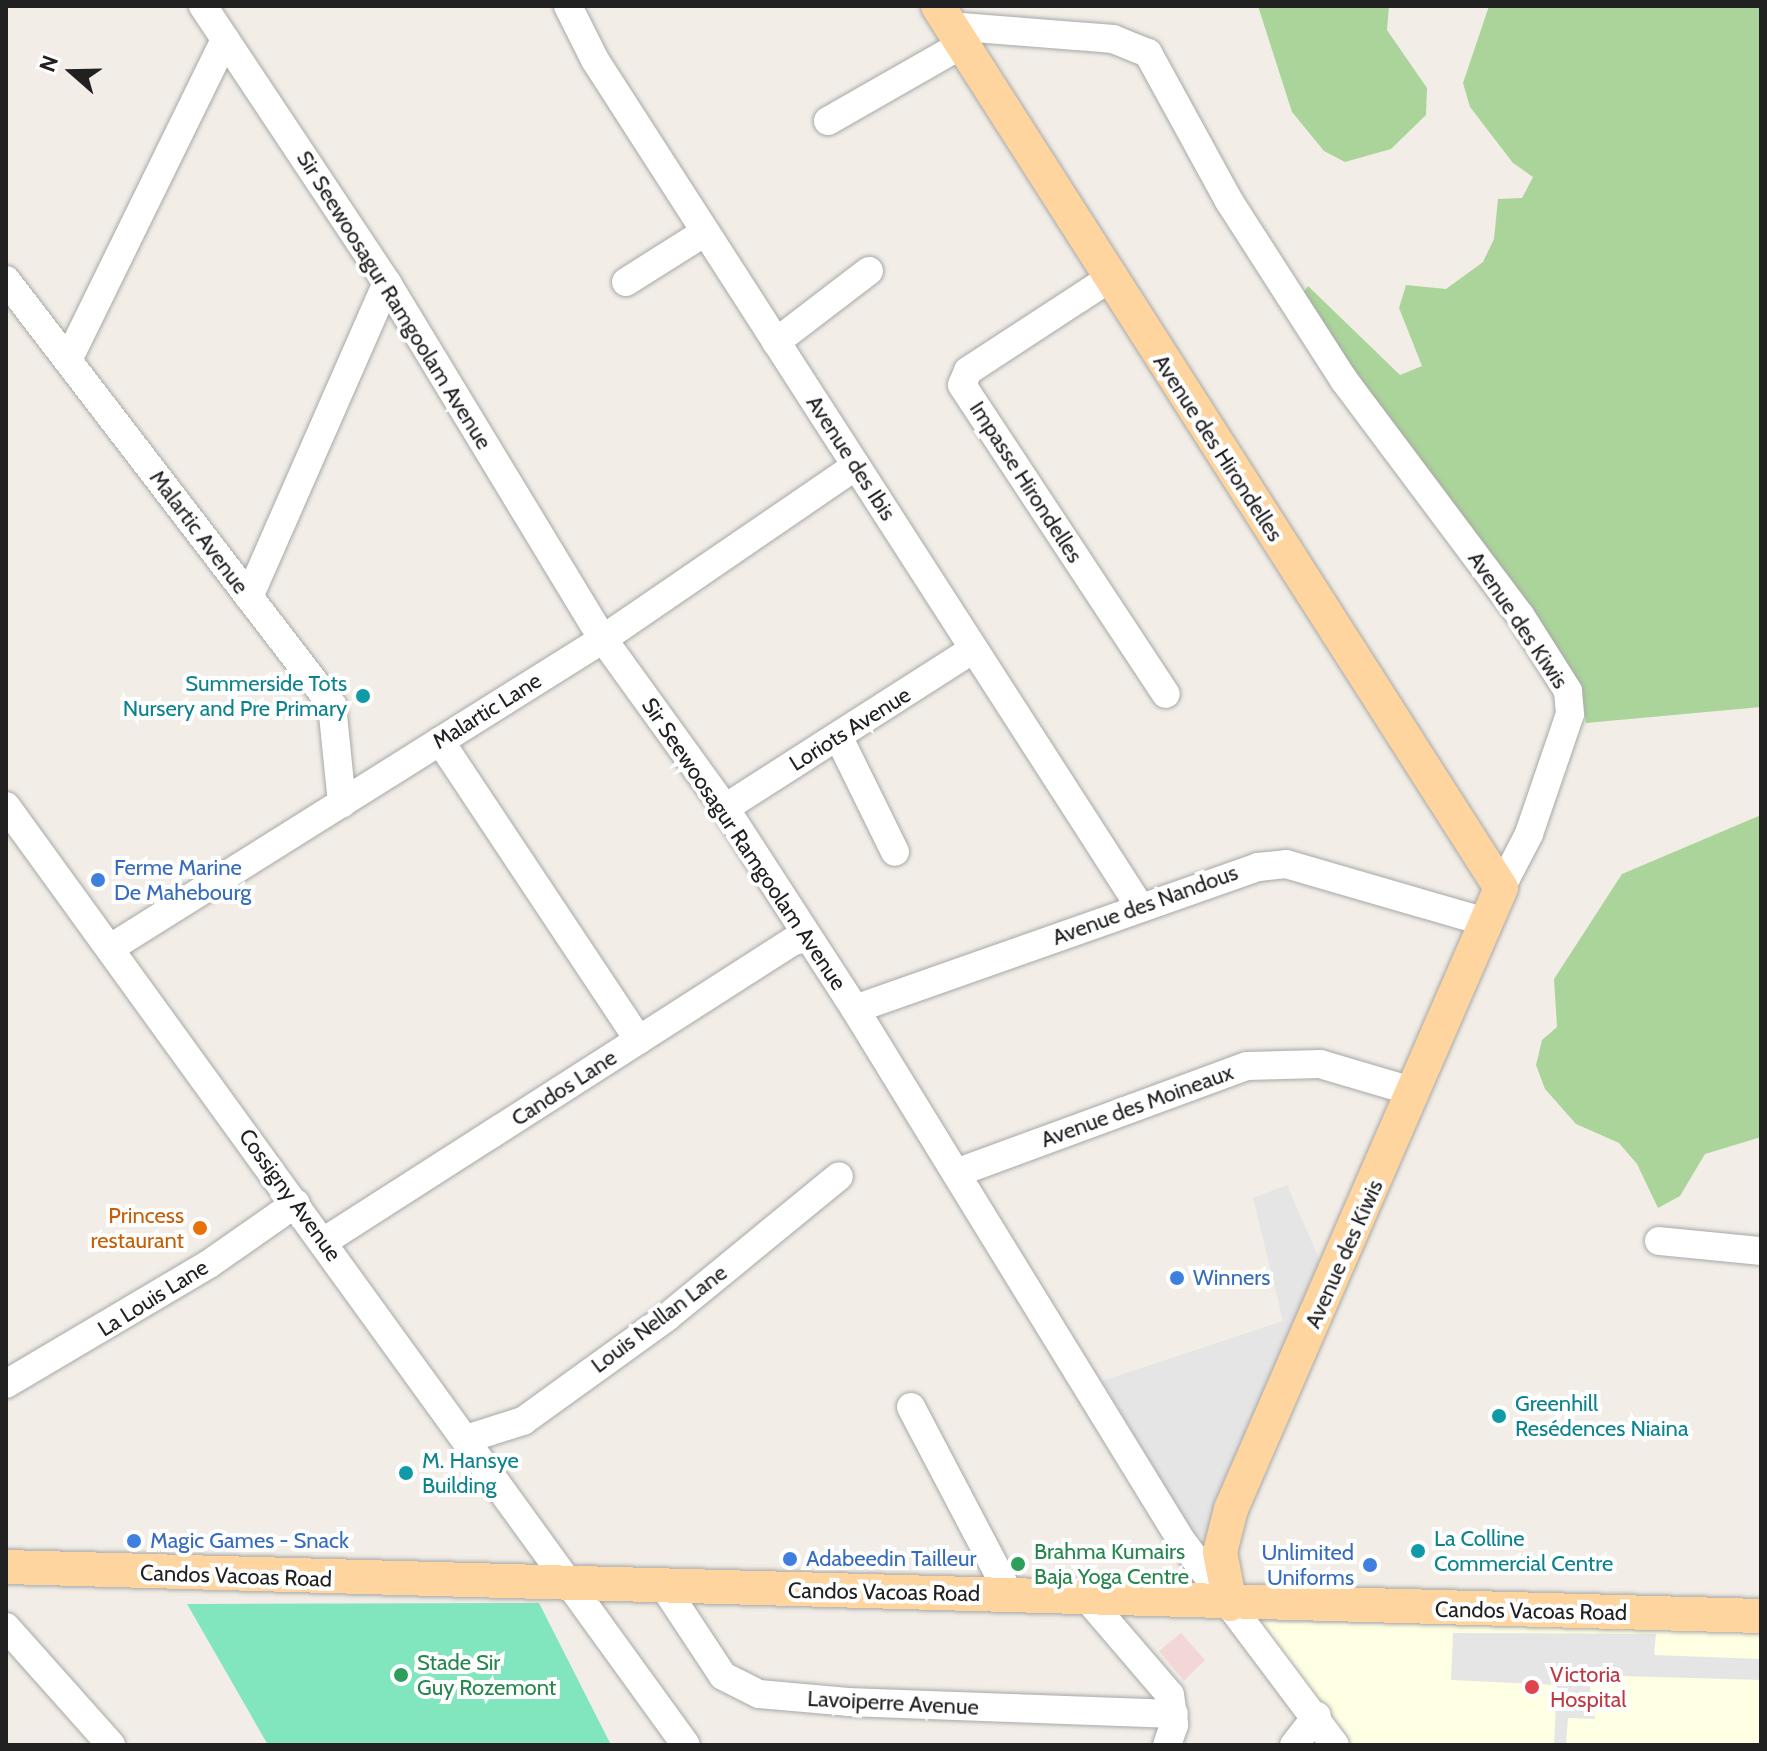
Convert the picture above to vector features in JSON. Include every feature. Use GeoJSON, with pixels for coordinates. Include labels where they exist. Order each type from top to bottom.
{"type":"FeatureCollection","features":[{"type":"Feature","properties":{"kind":"main road","name":"Avenue des Hirondelles"},"geometry":{"type":"LineString","coordinates":[[949,26],[1501,888]]}},
{"type":"Feature","properties":{"kind":"main road","name":"Avenue des Kiwis"},"geometry":{"type":"LineString","coordinates":[[1230,1604],[1220,1552],[1231,1509],[1415,1092],[1501,888]]}},
{"type":"Feature","properties":{"kind":"main road","name":"Candos Vacoas Road"},"geometry":{"type":"LineString","coordinates":[[6,1567],[665,1588],[1009,1594],[1230,1604],[1761,1616]]}},
{"type":"Feature","properties":{"kind":"street","name":"Sir Seewoosagur Ramgoolam Avenue"},"geometry":{"type":"LineString","coordinates":[[203,6],[387,283],[603,639],[725,808],[855,1009],[1181,1540],[1317,1716],[1333,1744]]}},
{"type":"Feature","properties":{"kind":"street","name":"Avenue des Ibis"},"geometry":{"type":"LineString","coordinates":[[568,6],[595,60],[1140,907]]}},
{"type":"Feature","properties":{"kind":"street"},"geometry":{"type":"LineString","coordinates":[[828,121],[949,26]]}},
{"type":"Feature","properties":{"kind":"street","name":"Avenue des Kiwis"},"geometry":{"type":"LineString","coordinates":[[949,26],[1113,39],[1148,53],[1229,201],[1344,380],[1520,615],[1568,691],[1570,714],[1529,834],[1501,888]]}},
{"type":"Feature","properties":{"kind":"street"},"geometry":{"type":"LineString","coordinates":[[68,360],[225,39]]}},
{"type":"Feature","properties":{"kind":"street"},"geometry":{"type":"LineString","coordinates":[[626,282],[705,232]]}},
{"type":"Feature","properties":{"kind":"street"},"geometry":{"type":"LineString","coordinates":[[776,342],[869,271]]}},
{"type":"Feature","properties":{"kind":"street","name":"Impasse Hirondelles"},"geometry":{"type":"LineString","coordinates":[[1110,278],[968,371],[962,385],[1166,694]]}},
{"type":"Feature","properties":{"kind":"street","name":"Malartic Avenue"},"geometry":{"type":"LineString","coordinates":[[6,280],[332,705],[342,803]]}},
{"type":"Feature","properties":{"kind":"street"},"geometry":{"type":"LineString","coordinates":[[249,597],[387,283]]}},
{"type":"Feature","properties":{"kind":"street","name":"Malartic Lane"},"geometry":{"type":"LineString","coordinates":[[112,947],[603,639],[856,466]]}},
{"type":"Feature","properties":{"kind":"street","name":"Loriots Avenue"},"geometry":{"type":"LineString","coordinates":[[725,808],[974,649]]}},
{"type":"Feature","properties":{"kind":"street"},"geometry":{"type":"LineString","coordinates":[[838,736],[895,852]]}},
{"type":"Feature","properties":{"kind":"street"},"geometry":{"type":"LineString","coordinates":[[440,741],[639,1040]]}},
{"type":"Feature","properties":{"kind":"street","name":"Cossigny Avenue"},"geometry":{"type":"LineString","coordinates":[[6,806],[112,947],[686,1745]]}},
{"type":"Feature","properties":{"kind":"street","name":"Avenue des Nandous"},"geometry":{"type":"LineString","coordinates":[[855,1009],[1234,871],[1286,864],[1486,922]]}},
{"type":"Feature","properties":{"kind":"street","name":"Candos Lane"},"geometry":{"type":"LineString","coordinates":[[323,1242],[804,934]]}},
{"type":"Feature","properties":{"kind":"street","name":"Avenue des Moineaux"},"geometry":{"type":"LineString","coordinates":[[956,1173],[1247,1066],[1320,1064],[1415,1092]]}},
{"type":"Feature","properties":{"kind":"street","name":"Louis Nellan Lane"},"geometry":{"type":"LineString","coordinates":[[466,1439],[523,1421],[667,1317],[839,1176]]}},
{"type":"Feature","properties":{"kind":"street","name":"La Louis Lane"},"geometry":{"type":"LineString","coordinates":[[6,1384],[196,1272],[296,1203]]}},
{"type":"Feature","properties":{"kind":"street"},"geometry":{"type":"LineString","coordinates":[[1659,1241],[1761,1251]]}},
{"type":"Feature","properties":{"kind":"street"},"geometry":{"type":"LineString","coordinates":[[911,1407],[1009,1594]]}},
{"type":"Feature","properties":{"kind":"street","name":"Lavoiperre Avenue"},"geometry":{"type":"LineString","coordinates":[[665,1588],[723,1676],[759,1694],[848,1702],[1174,1714]]}},
{"type":"Feature","properties":{"kind":"street"},"geometry":{"type":"LineString","coordinates":[[1086,1597],[1165,1686],[1174,1714],[1167,1745]]}},
{"type":"Feature","properties":{"kind":"street"},"geometry":{"type":"LineString","coordinates":[[6,1627],[111,1745]]}},
{"type":"Feature","properties":{"kind":"street"},"geometry":{"type":"LineString","coordinates":[[1294,1745],[1317,1716]]}},
{"type":"Feature","properties":{"kind":"shaded area"},"geometry":{"type":"Polygon","coordinates":[[[1287,1185],[1326,1275],[1211,1541],[1193,1533],[1102,1381],[1283,1321],[1253,1198],[1287,1185]]]}},
{"type":"Feature","properties":{"kind":"shaded area","name":"Victoria Hospital"},"geometry":{"type":"Polygon","coordinates":[[[1261,1622],[1761,1630],[1761,1745],[1341,1745],[1261,1622]]]}},
{"type":"Feature","properties":{"kind":"shaded area"},"geometry":{"type":"Polygon","coordinates":[[[1181,1633],[1205,1660],[1184,1681],[1159,1651],[1181,1633]]]}},
{"type":"Feature","properties":{"kind":"shaded area"},"geometry":{"type":"Polygon","coordinates":[[[1453,1633],[1656,1634],[1654,1655],[1761,1659],[1761,1680],[1588,1675],[1595,1719],[1568,1718],[1566,1745],[1554,1745],[1557,1685],[1451,1680],[1453,1633]]]}},
{"type":"Feature","properties":{"kind":"green space"},"geometry":{"type":"Polygon","coordinates":[[[1258,6],[1389,6],[1387,30],[1427,88],[1426,115],[1391,149],[1345,162],[1324,151],[1292,112],[1258,6]]]}},
{"type":"Feature","properties":{"kind":"green space"},"geometry":{"type":"Polygon","coordinates":[[[1489,6],[1761,6],[1761,707],[1586,723],[1581,686],[1301,296],[1308,286],[1400,375],[1422,366],[1399,308],[1406,285],[1446,289],[1483,262],[1494,239],[1498,199],[1522,198],[1533,177],[1513,163],[1470,107],[1463,83],[1489,6]]]}},
{"type":"Feature","properties":{"kind":"green space"},"geometry":{"type":"Polygon","coordinates":[[[1761,815],[1761,1137],[1705,1154],[1680,1196],[1658,1208],[1637,1164],[1619,1143],[1576,1124],[1545,1089],[1536,1065],[1542,1040],[1557,1027],[1554,979],[1622,874],[1761,815]]]}},
{"type":"Feature","properties":{"kind":"green space","name":"Stade Sir Guy Rozemont"},"geometry":{"type":"Polygon","coordinates":[[[539,1603],[611,1745],[268,1745],[187,1604],[539,1603]]]}},
{"type":"Feature","properties":{"kind":"place","name":"Summerside Tots Nursery and Pre Primary"},"geometry":{"type":"Point","coordinates":[363,696]}},
{"type":"Feature","properties":{"kind":"place","name":"Ferme Marine De Mahebourg"},"geometry":{"type":"Point","coordinates":[98,880]}},
{"type":"Feature","properties":{"kind":"place","name":"Princess restaurant"},"geometry":{"type":"Point","coordinates":[200,1228]}},
{"type":"Feature","properties":{"kind":"place","name":"Winners"},"geometry":{"type":"Point","coordinates":[1177,1278]}},
{"type":"Feature","properties":{"kind":"place","name":"Greenhill Resédences Niaina"},"geometry":{"type":"Point","coordinates":[1499,1416]}},
{"type":"Feature","properties":{"kind":"place","name":"M. Hansye Building"},"geometry":{"type":"Point","coordinates":[406,1473]}},
{"type":"Feature","properties":{"kind":"place","name":"Magic Games - Snack"},"geometry":{"type":"Point","coordinates":[134,1541]}},
{"type":"Feature","properties":{"kind":"place","name":"La Colline Commercial Centre"},"geometry":{"type":"Point","coordinates":[1418,1551]}},
{"type":"Feature","properties":{"kind":"place","name":"Adabeedin Tailleur"},"geometry":{"type":"Point","coordinates":[790,1559]}},
{"type":"Feature","properties":{"kind":"place","name":"Brahma Kumairs Baja Yoga Centre"},"geometry":{"type":"Point","coordinates":[1018,1564]}},
{"type":"Feature","properties":{"kind":"place","name":"Unlimited Uniforms"},"geometry":{"type":"Point","coordinates":[1370,1565]}},
{"type":"Feature","properties":{"kind":"place","name":"Stade Sir Guy Rozemont"},"geometry":{"type":"Point","coordinates":[401,1675]}},
{"type":"Feature","properties":{"kind":"place","name":"Victoria Hospital"},"geometry":{"type":"Point","coordinates":[1532,1687]}}]}
